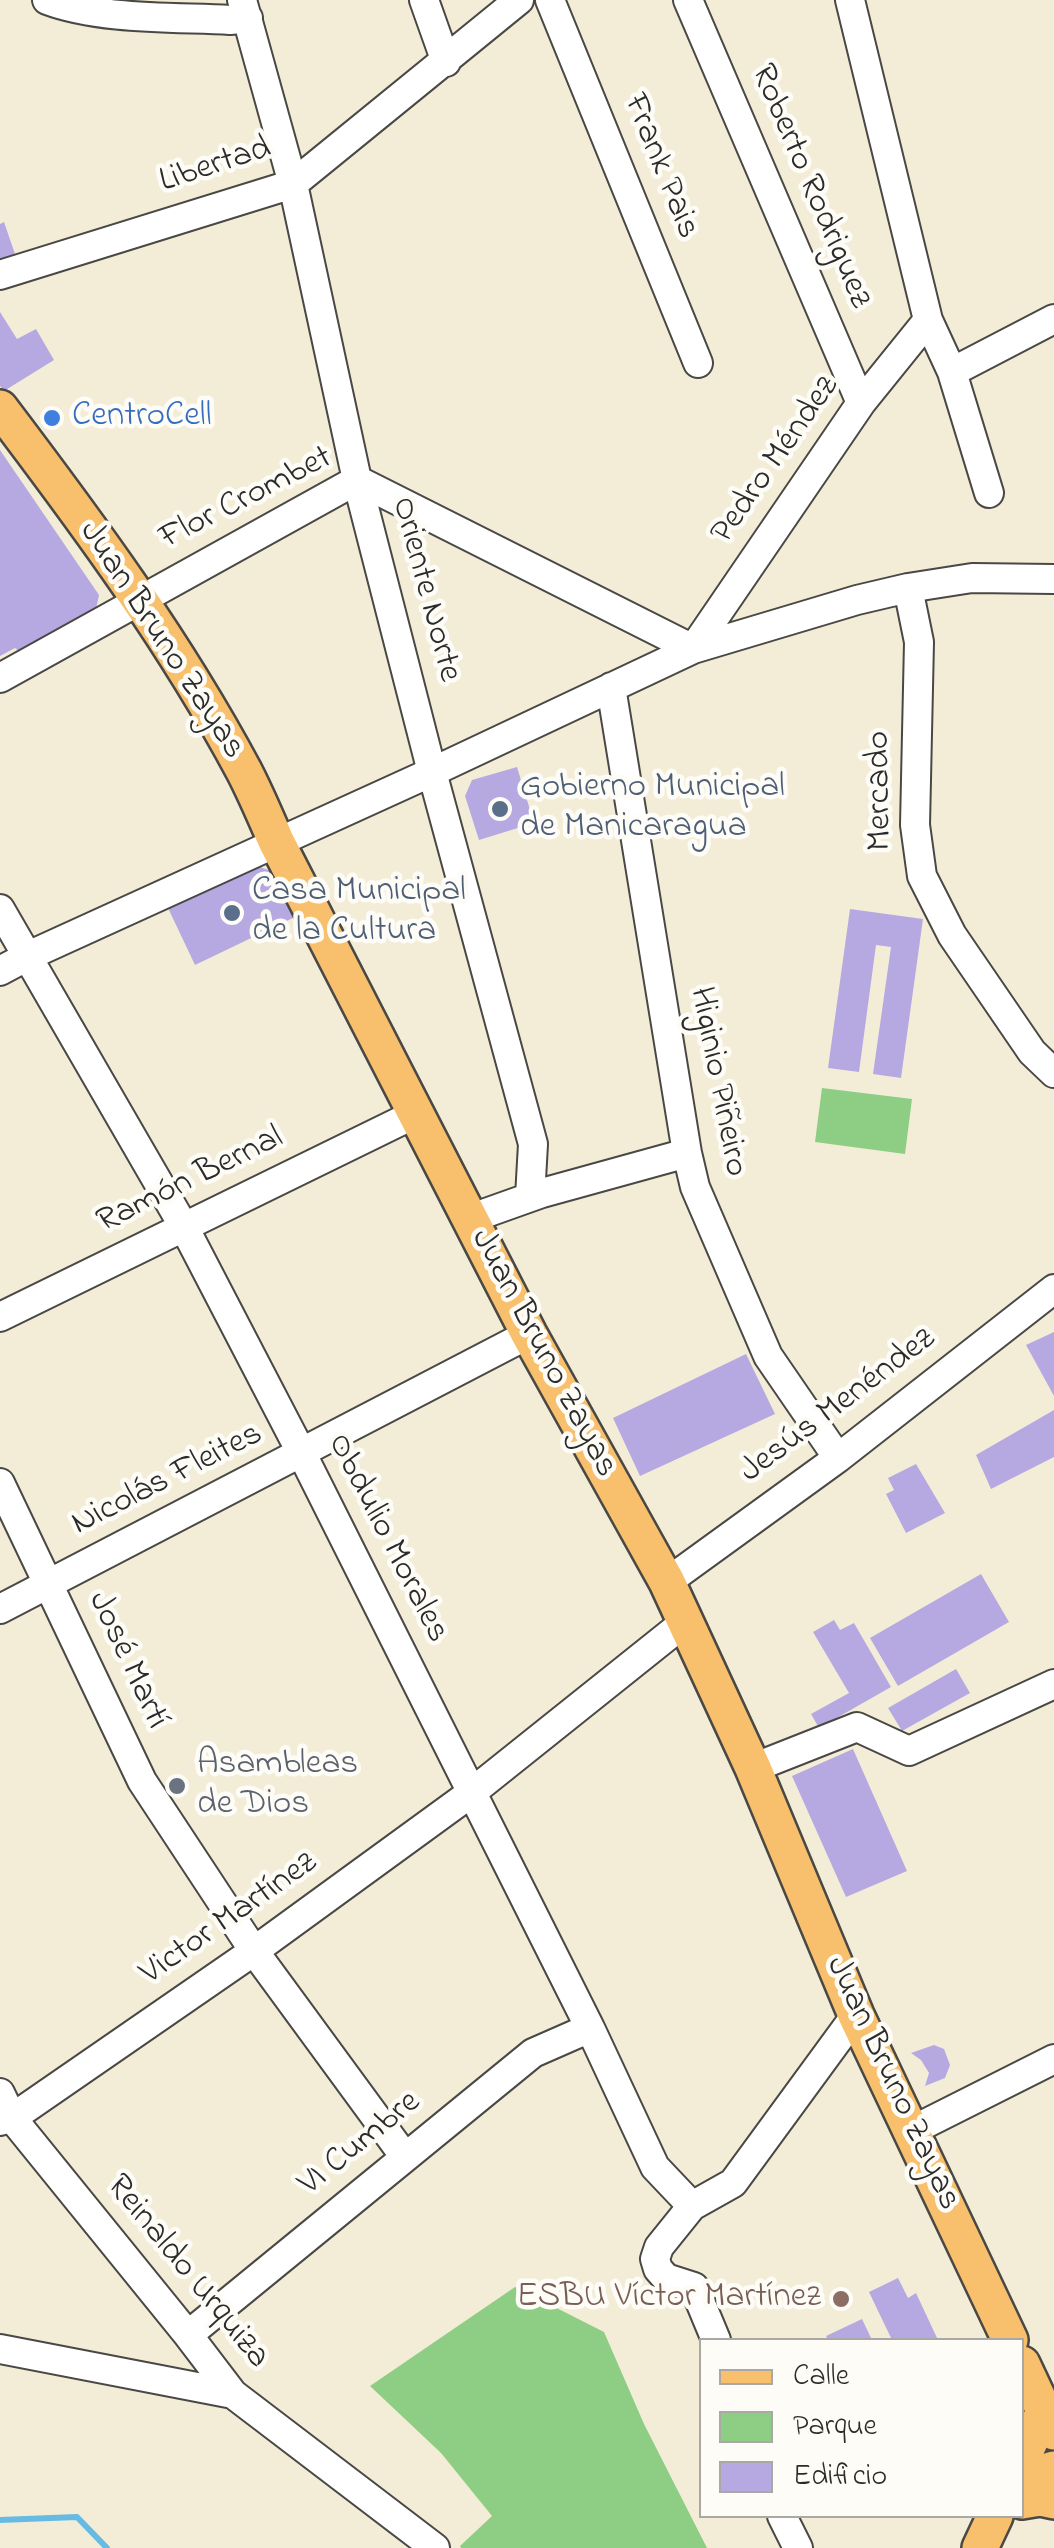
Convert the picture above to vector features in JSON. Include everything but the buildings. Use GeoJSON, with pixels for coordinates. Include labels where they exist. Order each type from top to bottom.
{"type":"FeatureCollection","features":[{"type":"Feature","properties":{"kind":"main road","name":"Juan Bruno Zayas"},"geometry":{"type":"LineString","coordinates":[[0,408],[66,495],[187,671],[246,774],[276,841],[469,1219],[667,1582],[753,1768],[856,2014],[1009,2338]]}},
{"type":"Feature","properties":{"kind":"main road"},"geometry":{"type":"LineString","coordinates":[[981,2277],[995,2338]]}},
{"type":"Feature","properties":{"kind":"main road"},"geometry":{"type":"LineString","coordinates":[[1024,2368],[1049,2422],[1024,2456]]}},
{"type":"Feature","properties":{"kind":"main road"},"geometry":{"type":"LineString","coordinates":[[1024,2484],[1036,2474],[1054,2469]]}},
{"type":"Feature","properties":{"kind":"main road"},"geometry":{"type":"LineString","coordinates":[[1024,2501],[1054,2501]]}},
{"type":"Feature","properties":{"kind":"main road"},"geometry":{"type":"LineString","coordinates":[[980,2548],[994,2518]]}},
{"type":"Feature","properties":{"kind":"street"},"geometry":{"type":"LineString","coordinates":[[47,0],[96,12],[230,20],[245,9]]}},
{"type":"Feature","properties":{"kind":"street"},"geometry":{"type":"LineString","coordinates":[[424,0],[446,62]]}},
{"type":"Feature","properties":{"kind":"street","name":"Libertad"},"geometry":{"type":"LineString","coordinates":[[0,275],[293,184],[519,0]]}},
{"type":"Feature","properties":{"kind":"street","name":"Frank Pais"},"geometry":{"type":"LineString","coordinates":[[550,0],[698,363]]}},
{"type":"Feature","properties":{"kind":"street","name":"Roberto Rodriguez"},"geometry":{"type":"LineString","coordinates":[[688,0],[861,403]]}},
{"type":"Feature","properties":{"kind":"street"},"geometry":{"type":"LineString","coordinates":[[850,0],[928,320],[952,372],[989,493]]}},
{"type":"Feature","properties":{"kind":"street","name":"Oriente Norte"},"geometry":{"type":"LineString","coordinates":[[245,9],[293,184],[356,480],[533,1144],[530,1197]]}},
{"type":"Feature","properties":{"kind":"street"},"geometry":{"type":"LineString","coordinates":[[952,372],[1054,319]]}},
{"type":"Feature","properties":{"kind":"street","name":"Pedro Méndez"},"geometry":{"type":"LineString","coordinates":[[693,649],[861,403],[928,320]]}},
{"type":"Feature","properties":{"kind":"street","name":"Flor Crombet"},"geometry":{"type":"LineString","coordinates":[[0,678],[356,480],[693,649]]}},
{"type":"Feature","properties":{"kind":"street"},"geometry":{"type":"LineString","coordinates":[[0,971],[693,649],[908,588],[972,578],[1054,579]]}},
{"type":"Feature","properties":{"kind":"street","name":"Mercado"},"geometry":{"type":"LineString","coordinates":[[908,588],[920,642],[915,825],[922,876],[952,935],[1032,1052],[1054,1072]]}},
{"type":"Feature","properties":{"kind":"street","name":"Higinio Piñeiro"},"geometry":{"type":"LineString","coordinates":[[612,687],[694,1187],[768,1356],[838,1458]]}},
{"type":"Feature","properties":{"kind":"street","name":"Obdulio Morales"},"geometry":{"type":"LineString","coordinates":[[0,910],[184,1228],[302,1454],[656,2166],[692,2206]]}},
{"type":"Feature","properties":{"kind":"street","name":"Ramón Bernal"},"geometry":{"type":"LineString","coordinates":[[0,1317],[415,1114]]}},
{"type":"Feature","properties":{"kind":"street"},"geometry":{"type":"LineString","coordinates":[[469,1219],[530,1197],[687,1153]]}},
{"type":"Feature","properties":{"kind":"street","name":"Jesús Menéndez"},"geometry":{"type":"LineString","coordinates":[[667,1582],[838,1458],[1054,1289]]}},
{"type":"Feature","properties":{"kind":"street","name":"Nicolás Fleites"},"geometry":{"type":"LineString","coordinates":[[0,1610],[529,1334]]}},
{"type":"Feature","properties":{"kind":"street","name":"José Martí"},"geometry":{"type":"LineString","coordinates":[[0,1483],[142,1781],[254,1952],[405,2158]]}},
{"type":"Feature","properties":{"kind":"street","name":"Victor Martínez"},"geometry":{"type":"LineString","coordinates":[[4,2110],[254,1952],[471,1793],[686,1622]]}},
{"type":"Feature","properties":{"kind":"street"},"geometry":{"type":"LineString","coordinates":[[753,1768],[857,1727],[910,1751],[1054,1684]]}},
{"type":"Feature","properties":{"kind":"street"},"geometry":{"type":"LineString","coordinates":[[715,2338],[698,2292],[691,2285],[666,2278],[658,2269],[655,2260],[659,2247],[692,2206],[733,2183],[856,2014]]}},
{"type":"Feature","properties":{"kind":"street","name":"VI Cumbre"},"geometry":{"type":"LineString","coordinates":[[188,2335],[533,2053],[590,2028]]}},
{"type":"Feature","properties":{"kind":"street"},"geometry":{"type":"LineString","coordinates":[[911,2132],[1054,2059]]}},
{"type":"Feature","properties":{"kind":"street","name":"Reinaldo Urquiza"},"geometry":{"type":"LineString","coordinates":[[4,2110],[233,2394],[434,2548]]}},
{"type":"Feature","properties":{"kind":"street"},"geometry":{"type":"LineString","coordinates":[[0,2349],[233,2394]]}},
{"type":"Feature","properties":{"kind":"street"},"geometry":{"type":"LineString","coordinates":[[783,2518],[798,2548]]}},
{"type":"Feature","properties":{"kind":"green space"},"geometry":{"type":"Polygon","coordinates":[[[822,1088],[912,1099],[905,1154],[815,1142],[822,1088]]]}},
{"type":"Feature","properties":{"kind":"green space"},"geometry":{"type":"Polygon","coordinates":[[[515,2287],[604,2332],[644,2424],[707,2548],[461,2548],[492,2516],[441,2453],[370,2386],[515,2287]]]}},
{"type":"Feature","properties":{"kind":"waterway"},"geometry":{"type":"LineString","coordinates":[[0,2520],[77,2517],[107,2548]]}},
{"type":"Feature","properties":{"kind":"place","name":"CentroCell"},"geometry":{"type":"Point","coordinates":[52,418]}},
{"type":"Feature","properties":{"kind":"place","name":"Gobierno Municipal de Manicaragua"},"geometry":{"type":"Point","coordinates":[500,809]}},
{"type":"Feature","properties":{"kind":"place","name":"Casa Municipal de la Cultura"},"geometry":{"type":"Point","coordinates":[232,913]}},
{"type":"Feature","properties":{"kind":"place","name":"Asambleas de Dios"},"geometry":{"type":"Point","coordinates":[177,1786]}},
{"type":"Feature","properties":{"kind":"place","name":"ESBU Víctor Martínez"},"geometry":{"type":"Point","coordinates":[841,2299]}}]}
